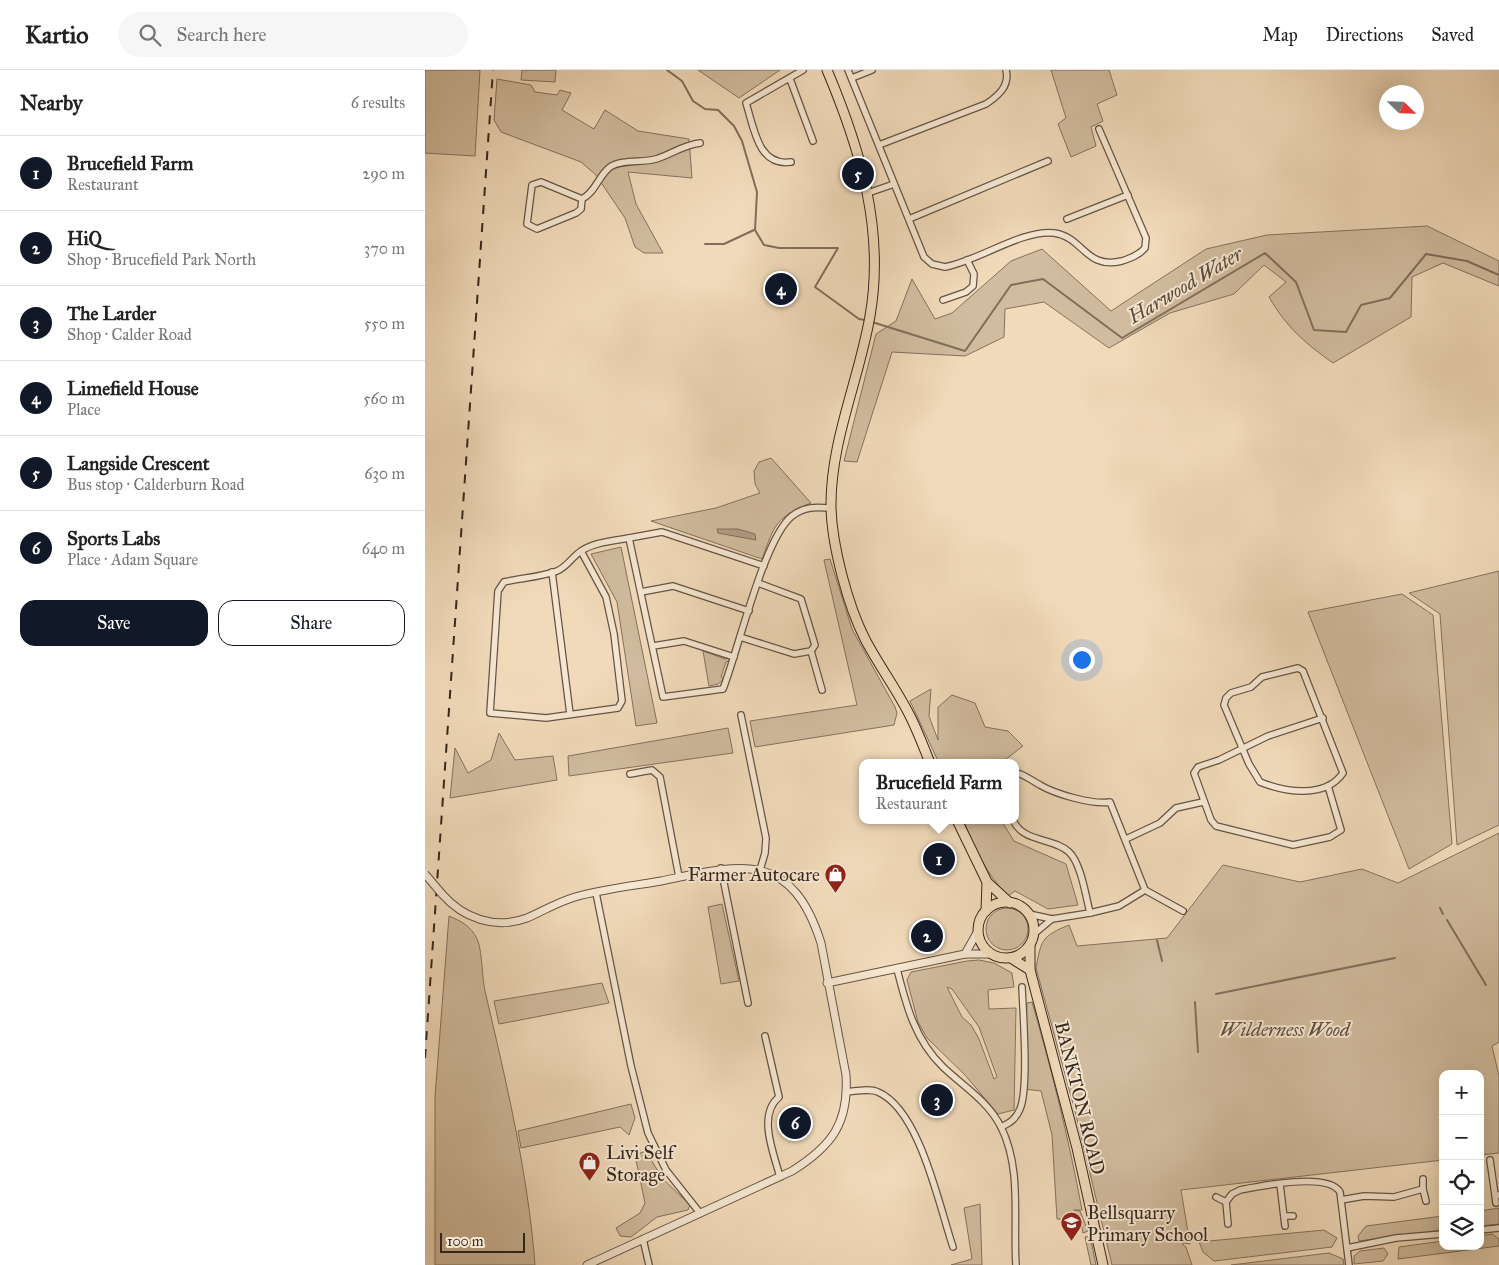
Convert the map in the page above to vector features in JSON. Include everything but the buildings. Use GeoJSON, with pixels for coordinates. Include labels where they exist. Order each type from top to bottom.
{"type":"FeatureCollection","features":[{"type":"Feature","properties":{"kind":"main road"},"geometry":{"type":"LineString","coordinates":[[827,70],[845,112],[868,194],[873,236],[873,286],[870,315],[835,458],[831,508],[835,545],[849,594],[865,638],[911,717],[929,759]]}},
{"type":"Feature","properties":{"kind":"main road"},"geometry":{"type":"LineString","coordinates":[[959,824],[987,882],[1010,903]]}},
{"type":"Feature","properties":{"kind":"main road"},"geometry":{"type":"LineString","coordinates":[[987,882],[986,911],[979,924],[980,940],[991,954],[1011,958],[1030,970]]}},
{"type":"Feature","properties":{"kind":"main road"},"geometry":{"type":"LineString","coordinates":[[986,911],[1002,903],[1010,903],[1021,907],[1029,914],[1034,934],[1030,945],[1025,951],[1011,958]]}},
{"type":"Feature","properties":{"kind":"main road","name":"BANKTON ROAD"},"geometry":{"type":"LineString","coordinates":[[1030,945],[1030,970],[1077,1148],[1103,1265]]}},
{"type":"Feature","properties":{"kind":"street"},"geometry":{"type":"LineString","coordinates":[[791,162],[783,167],[765,156],[746,103],[803,70]]}},
{"type":"Feature","properties":{"kind":"street"},"geometry":{"type":"LineString","coordinates":[[848,70],[925,257],[932,264],[945,267],[1040,232],[1057,234],[1073,242],[1095,260],[1108,264],[1132,257],[1145,248],[1146,238],[1099,129]]}},
{"type":"Feature","properties":{"kind":"street"},"geometry":{"type":"LineString","coordinates":[[851,78],[872,70]]}},
{"type":"Feature","properties":{"kind":"street"},"geometry":{"type":"LineString","coordinates":[[879,145],[986,104],[1000,94],[1007,75],[1006,70]]}},
{"type":"Feature","properties":{"kind":"street"},"geometry":{"type":"LineString","coordinates":[[790,79],[813,141]]}},
{"type":"Feature","properties":{"kind":"street"},"geometry":{"type":"LineString","coordinates":[[583,199],[541,182],[535,182],[530,191],[527,224],[537,229],[581,209],[583,199],[590,194],[610,167],[657,159],[686,144],[700,143]]}},
{"type":"Feature","properties":{"kind":"street"},"geometry":{"type":"LineString","coordinates":[[909,219],[1048,161]]}},
{"type":"Feature","properties":{"kind":"street"},"geometry":{"type":"LineString","coordinates":[[868,194],[894,184]]}},
{"type":"Feature","properties":{"kind":"street"},"geometry":{"type":"LineString","coordinates":[[1067,219],[1128,195]]}},
{"type":"Feature","properties":{"kind":"street"},"geometry":{"type":"LineString","coordinates":[[943,300],[967,292],[973,286],[974,274],[967,260]]}},
{"type":"Feature","properties":{"kind":"street"},"geometry":{"type":"LineString","coordinates":[[629,538],[653,646],[661,693],[663,697],[668,698],[723,689],[758,583],[778,532],[790,517],[809,507],[831,508]]}},
{"type":"Feature","properties":{"kind":"street"},"geometry":{"type":"LineString","coordinates":[[581,552],[606,598],[614,634],[622,701],[618,708],[541,718],[490,713],[499,591],[504,582],[551,572],[565,567],[581,552],[592,545],[663,532],[764,566]]}},
{"type":"Feature","properties":{"kind":"street"},"geometry":{"type":"LineString","coordinates":[[551,572],[569,714]]}},
{"type":"Feature","properties":{"kind":"street"},"geometry":{"type":"LineString","coordinates":[[740,637],[794,654],[811,651],[815,645],[801,599],[758,583]]}},
{"type":"Feature","properties":{"kind":"street"},"geometry":{"type":"LineString","coordinates":[[641,592],[673,586],[749,611]]}},
{"type":"Feature","properties":{"kind":"street"},"geometry":{"type":"LineString","coordinates":[[653,646],[684,641],[733,657]]}},
{"type":"Feature","properties":{"kind":"street"},"geometry":{"type":"LineString","coordinates":[[811,651],[823,690]]}},
{"type":"Feature","properties":{"kind":"street"},"geometry":{"type":"LineString","coordinates":[[1298,668],[1303,671],[1323,718],[1343,773],[1329,786],[1304,792],[1268,785],[1260,782],[1242,749],[1226,711],[1226,698],[1236,690],[1251,687],[1269,673],[1281,673],[1298,668]]}},
{"type":"Feature","properties":{"kind":"street"},"geometry":{"type":"LineString","coordinates":[[741,715],[766,838],[765,853],[760,870]]}},
{"type":"Feature","properties":{"kind":"street"},"geometry":{"type":"LineString","coordinates":[[1323,718],[1274,734],[1197,767],[1194,773],[1203,802],[1211,820],[1216,826],[1293,845],[1330,838],[1341,830],[1329,786]]}},
{"type":"Feature","properties":{"kind":"street"},"geometry":{"type":"LineString","coordinates":[[630,774],[652,770],[660,777],[679,877]]}},
{"type":"Feature","properties":{"kind":"street"},"geometry":{"type":"LineString","coordinates":[[1019,773],[1027,776],[1041,786],[1099,804],[1110,802],[1145,890],[1183,911]]}},
{"type":"Feature","properties":{"kind":"street"},"geometry":{"type":"LineString","coordinates":[[1126,839],[1161,823],[1176,808],[1203,802]]}},
{"type":"Feature","properties":{"kind":"street"},"geometry":{"type":"LineString","coordinates":[[1016,824],[1020,831],[1067,850],[1073,857],[1085,888],[1090,913]]}},
{"type":"Feature","properties":{"kind":"street"},"geometry":{"type":"LineString","coordinates":[[425,874],[441,894],[455,907],[472,917],[491,922],[502,922],[521,920],[565,900],[596,893],[721,868],[735,867],[760,870],[786,883],[801,898],[814,922],[821,943],[827,983],[845,1067],[847,1092],[844,1112],[835,1135],[812,1159],[780,1177],[587,1265]]}},
{"type":"Feature","properties":{"kind":"street"},"geometry":{"type":"LineString","coordinates":[[721,868],[748,1003]]}},
{"type":"Feature","properties":{"kind":"street"},"geometry":{"type":"LineString","coordinates":[[1029,914],[1052,919],[1090,913],[1119,906],[1145,890]]}},
{"type":"Feature","properties":{"kind":"street"},"geometry":{"type":"LineString","coordinates":[[596,893],[631,1066],[648,1133],[666,1170],[700,1214]]}},
{"type":"Feature","properties":{"kind":"street"},"geometry":{"type":"LineString","coordinates":[[1159,906],[1164,901]]}},
{"type":"Feature","properties":{"kind":"street"},"geometry":{"type":"LineString","coordinates":[[1034,934],[1052,919]]}},
{"type":"Feature","properties":{"kind":"street"},"geometry":{"type":"LineString","coordinates":[[965,954],[979,931]]}},
{"type":"Feature","properties":{"kind":"street"},"geometry":{"type":"LineString","coordinates":[[827,983],[965,954],[991,954]]}},
{"type":"Feature","properties":{"kind":"street"},"geometry":{"type":"LineString","coordinates":[[897,969],[907,1007],[922,1040],[943,1067],[974,1094],[1001,1127],[1011,1154],[1014,1174],[1016,1265]]}},
{"type":"Feature","properties":{"kind":"street"},"geometry":{"type":"LineString","coordinates":[[1001,1127],[1015,1119],[1021,1107],[1023,1086],[1023,987]]}},
{"type":"Feature","properties":{"kind":"street"},"geometry":{"type":"LineString","coordinates":[[765,1036],[779,1097],[772,1103],[767,1118],[780,1177]]}},
{"type":"Feature","properties":{"kind":"street"},"geometry":{"type":"LineString","coordinates":[[847,1092],[875,1090],[885,1096],[916,1134],[953,1247]]}},
{"type":"Feature","properties":{"kind":"street"},"geometry":{"type":"LineString","coordinates":[[1490,1160],[1497,1195],[1495,1203]]}},
{"type":"Feature","properties":{"kind":"street"},"geometry":{"type":"LineString","coordinates":[[1423,1179],[1426,1202]]}},
{"type":"Feature","properties":{"kind":"street"},"geometry":{"type":"LineString","coordinates":[[1228,1224],[1226,1202],[1233,1194],[1240,1190],[1311,1181],[1332,1184],[1340,1192],[1349,1265]]}},
{"type":"Feature","properties":{"kind":"street"},"geometry":{"type":"LineString","coordinates":[[1280,1184],[1285,1226]]}},
{"type":"Feature","properties":{"kind":"street"},"geometry":{"type":"LineString","coordinates":[[1341,1200],[1364,1196],[1394,1196],[1423,1189]]}},
{"type":"Feature","properties":{"kind":"street"},"geometry":{"type":"LineString","coordinates":[[1216,1197],[1226,1202]]}},
{"type":"Feature","properties":{"kind":"street"},"geometry":{"type":"LineString","coordinates":[[1284,1216],[1293,1216]]}},
{"type":"Feature","properties":{"kind":"street"},"geometry":{"type":"LineString","coordinates":[[1484,1230],[1499,1228]]}},
{"type":"Feature","properties":{"kind":"street"},"geometry":{"type":"LineString","coordinates":[[1347,1248],[1396,1238],[1439,1234]]}},
{"type":"Feature","properties":{"kind":"street"},"geometry":{"type":"LineString","coordinates":[[643,1239],[649,1265]]}},
{"type":"Feature","properties":{"kind":"green space"},"geometry":{"type":"Polygon","coordinates":[[[425,70],[480,70],[475,156],[425,153],[425,70]]]}},
{"type":"Feature","properties":{"kind":"green space"},"geometry":{"type":"Polygon","coordinates":[[[522,70],[556,70],[555,82],[521,80],[522,70]]]}},
{"type":"Feature","properties":{"kind":"green space"},"geometry":{"type":"Polygon","coordinates":[[[698,70],[780,70],[739,98],[698,70]]]}},
{"type":"Feature","properties":{"kind":"green space"},"geometry":{"type":"Polygon","coordinates":[[[1051,70],[1109,70],[1117,95],[1097,104],[1103,121],[1091,127],[1096,146],[1071,157],[1058,124],[1066,118],[1051,70]]]}},
{"type":"Feature","properties":{"kind":"green space"},"geometry":{"type":"Polygon","coordinates":[[[497,79],[531,85],[535,92],[557,95],[560,90],[571,93],[562,110],[594,129],[605,110],[638,131],[689,139],[692,178],[628,172],[636,204],[663,253],[644,253],[635,247],[625,218],[596,175],[581,162],[501,132],[494,120],[497,79]]]}},
{"type":"Feature","properties":{"kind":"green space"},"geometry":{"type":"Polygon","coordinates":[[[1427,226],[1499,261],[1499,286],[1443,263],[1412,277],[1411,317],[1333,363],[1297,334],[1282,317],[1269,297],[1286,282],[1264,265],[1234,294],[1170,313],[1109,348],[1044,302],[1005,309],[1004,337],[965,356],[892,352],[857,462],[844,461],[876,334],[896,321],[912,279],[935,319],[952,313],[1011,261],[1042,249],[1111,311],[1206,249],[1267,235],[1427,226]]]}},
{"type":"Feature","properties":{"kind":"green space"},"geometry":{"type":"Polygon","coordinates":[[[771,458],[811,503],[790,513],[778,523],[762,559],[651,521],[716,508],[760,493],[755,484],[754,471],[759,462],[771,458]]]}},
{"type":"Feature","properties":{"kind":"green space"},"geometry":{"type":"Polygon","coordinates":[[[621,547],[657,723],[636,726],[617,602],[591,554],[621,547]]]}},
{"type":"Feature","properties":{"kind":"green space"},"geometry":{"type":"Polygon","coordinates":[[[830,559],[852,629],[895,707],[897,713],[894,725],[755,747],[750,721],[857,705],[824,560],[830,559]]]}},
{"type":"Feature","properties":{"kind":"green space"},"geometry":{"type":"Polygon","coordinates":[[[1499,571],[1499,825],[1457,845],[1440,614],[1409,593],[1499,571]]]}},
{"type":"Feature","properties":{"kind":"green space"},"geometry":{"type":"Polygon","coordinates":[[[1402,594],[1433,615],[1452,844],[1409,869],[1308,612],[1402,594]]]}},
{"type":"Feature","properties":{"kind":"green space"},"geometry":{"type":"Polygon","coordinates":[[[703,651],[725,659],[728,657],[730,661],[726,662],[721,677],[724,679],[718,684],[709,686],[703,651]]]}},
{"type":"Feature","properties":{"kind":"green space"},"geometry":{"type":"Polygon","coordinates":[[[931,689],[929,716],[938,740],[938,707],[952,695],[975,703],[985,727],[1008,731],[1023,746],[1006,759],[937,759],[910,701],[931,689]]]}},
{"type":"Feature","properties":{"kind":"green space"},"geometry":{"type":"Polygon","coordinates":[[[728,728],[733,753],[569,776],[568,756],[728,728]]]}},
{"type":"Feature","properties":{"kind":"green space"},"geometry":{"type":"Polygon","coordinates":[[[499,733],[515,760],[553,756],[557,780],[450,798],[455,748],[468,773],[491,760],[499,733]]]}},
{"type":"Feature","properties":{"kind":"green space"},"geometry":{"type":"Polygon","coordinates":[[[965,824],[1003,824],[1014,841],[1066,864],[1078,905],[1048,909],[1015,891],[1008,896],[993,879],[965,824]]]}},
{"type":"Feature","properties":{"kind":"green space","name":"Wilderness Wood"},"geometry":{"type":"Polygon","coordinates":[[[1499,833],[1499,1042],[1492,1046],[1499,1076],[1499,1153],[1484,1155],[1484,1070],[1439,1070],[1439,1160],[1181,1190],[1190,1244],[1183,1243],[1183,1245],[1186,1247],[1192,1265],[1112,1265],[1075,1111],[1036,968],[1039,951],[1044,940],[1053,932],[1069,925],[1077,946],[1167,938],[1223,865],[1300,882],[1362,869],[1398,883],[1499,833]]]}},
{"type":"Feature","properties":{"kind":"green space"},"geometry":{"type":"Polygon","coordinates":[[[722,904],[739,981],[721,984],[708,907],[722,904]]]}},
{"type":"Feature","properties":{"kind":"green space"},"geometry":{"type":"Polygon","coordinates":[[[1007,908],[1022,914],[1028,929],[1022,944],[1007,950],[992,944],[986,929],[992,914],[1007,908]]]}},
{"type":"Feature","properties":{"kind":"green space"},"geometry":{"type":"Polygon","coordinates":[[[449,916],[469,927],[479,943],[485,991],[522,1162],[535,1265],[435,1265],[435,1097],[449,916]]]}},
{"type":"Feature","properties":{"kind":"green space"},"geometry":{"type":"Polygon","coordinates":[[[979,960],[994,963],[1012,973],[1014,987],[988,990],[989,1009],[1016,1008],[1014,1110],[998,1114],[965,1075],[927,1038],[918,1022],[907,980],[911,972],[979,960]],[[947,987],[962,1017],[971,1025],[979,1039],[994,1079],[997,1077],[979,1027],[952,989],[947,987]]]}},
{"type":"Feature","properties":{"kind":"green space"},"geometry":{"type":"Polygon","coordinates":[[[602,983],[609,1003],[499,1024],[494,1001],[602,983]]]}},
{"type":"Feature","properties":{"kind":"green space"},"geometry":{"type":"Polygon","coordinates":[[[1032,1002],[1060,1106],[1077,1184],[1082,1210],[1074,1210],[1080,1211],[1088,1231],[1083,1233],[1080,1218],[1068,1216],[1067,1213],[1067,1219],[1057,1219],[1052,1135],[1041,1091],[1024,1089],[1027,1003],[1032,1002]]]}},
{"type":"Feature","properties":{"kind":"green space"},"geometry":{"type":"Polygon","coordinates":[[[631,1104],[635,1118],[629,1135],[620,1127],[521,1148],[518,1131],[631,1104]]]}},
{"type":"Feature","properties":{"kind":"green space"},"geometry":{"type":"Polygon","coordinates":[[[646,1151],[662,1178],[690,1205],[688,1210],[657,1217],[631,1237],[620,1236],[616,1228],[640,1213],[645,1203],[635,1155],[646,1151]]]}},
{"type":"Feature","properties":{"kind":"green space"},"geometry":{"type":"Polygon","coordinates":[[[980,1204],[982,1265],[951,1265],[972,1259],[964,1208],[980,1204]]]}},
{"type":"Feature","properties":{"kind":"green space"},"geometry":{"type":"Polygon","coordinates":[[[1499,1208],[1499,1224],[1484,1226],[1484,1210],[1499,1208]]]}},
{"type":"Feature","properties":{"kind":"green space"},"geometry":{"type":"Polygon","coordinates":[[[1439,1217],[1439,1231],[1359,1241],[1358,1236],[1366,1226],[1439,1217]]]}},
{"type":"Feature","properties":{"kind":"green space"},"geometry":{"type":"Polygon","coordinates":[[[1324,1230],[1337,1238],[1332,1247],[1214,1261],[1203,1252],[1199,1242],[1324,1230]]]}},
{"type":"Feature","properties":{"kind":"green space"},"geometry":{"type":"Polygon","coordinates":[[[1492,1234],[1499,1239],[1499,1246],[1484,1248],[1484,1235],[1492,1234]]]}},
{"type":"Feature","properties":{"kind":"green space"},"geometry":{"type":"Polygon","coordinates":[[[1090,1236],[1096,1265],[1091,1265],[1085,1237],[1090,1236]]]}},
{"type":"Feature","properties":{"kind":"green space"},"geometry":{"type":"Polygon","coordinates":[[[1439,1242],[1439,1250],[1468,1250],[1398,1259],[1399,1247],[1439,1242]]]}},
{"type":"Feature","properties":{"kind":"green space"},"geometry":{"type":"Polygon","coordinates":[[[1384,1248],[1388,1254],[1383,1261],[1354,1264],[1354,1256],[1360,1251],[1384,1248]]]}},
{"type":"Feature","properties":{"kind":"green space"},"geometry":{"type":"Polygon","coordinates":[[[1329,1253],[1343,1259],[1344,1265],[1231,1265],[1329,1253]]]}},
{"type":"Feature","properties":{"kind":"shaded area"},"geometry":{"type":"Polygon","coordinates":[[[717,529],[738,529],[755,534],[756,540],[718,533],[717,529]]]}},
{"type":"Feature","properties":{"kind":"waterway","name":"Harwood Water"},"geometry":{"type":"LineString","coordinates":[[667,70],[682,81],[693,101],[705,109],[718,110],[734,126],[742,141],[757,192],[755,230],[764,245],[779,248],[838,248],[815,287],[859,319],[865,320]]}},
{"type":"Feature","properties":{"kind":"waterway"},"geometry":{"type":"LineString","coordinates":[[705,244],[724,244],[754,230]]}},
{"type":"Feature","properties":{"kind":"waterway","name":"Harwood Water"},"geometry":{"type":"LineString","coordinates":[[872,322],[965,351],[1011,285],[1043,279],[1122,338],[1265,253],[1296,282],[1314,330],[1346,332],[1361,305],[1390,298],[1426,254],[1467,261],[1499,275]]}},
{"type":"Feature","properties":{"kind":"waterway"},"geometry":{"type":"LineString","coordinates":[[1440,908],[1443,914]]}},
{"type":"Feature","properties":{"kind":"waterway"},"geometry":{"type":"LineString","coordinates":[[1447,920],[1486,985]]}},
{"type":"Feature","properties":{"kind":"waterway"},"geometry":{"type":"LineString","coordinates":[[1157,940],[1162,961]]}},
{"type":"Feature","properties":{"kind":"waterway"},"geometry":{"type":"LineString","coordinates":[[1216,994],[1395,958]]}},
{"type":"Feature","properties":{"kind":"waterway"},"geometry":{"type":"LineString","coordinates":[[1195,1002],[1198,1052]]}},
{"type":"Feature","properties":{"kind":"railway"},"geometry":{"type":"LineString","coordinates":[[425,1058],[493,70]]}},
{"type":"Feature","properties":{"kind":"place","name":"Langside Crescent"},"geometry":{"type":"Point","coordinates":[858,174]}},
{"type":"Feature","properties":{"kind":"place","name":"Limefield House"},"geometry":{"type":"Point","coordinates":[781,289]}},
{"type":"Feature","properties":{"kind":"place","name":"Brucefield Farm"},"geometry":{"type":"Point","coordinates":[939,859]}},
{"type":"Feature","properties":{"kind":"place","name":"Farmer Autocare"},"geometry":{"type":"Point","coordinates":[836,893]}},
{"type":"Feature","properties":{"kind":"place","name":"HiQ"},"geometry":{"type":"Point","coordinates":[927,936]}},
{"type":"Feature","properties":{"kind":"place","name":"The Larder"},"geometry":{"type":"Point","coordinates":[937,1100]}},
{"type":"Feature","properties":{"kind":"place","name":"Sports Labs"},"geometry":{"type":"Point","coordinates":[795,1123]}},
{"type":"Feature","properties":{"kind":"place","name":"Livi Self Storage"},"geometry":{"type":"Point","coordinates":[590,1182]}},
{"type":"Feature","properties":{"kind":"place","name":"Bellsquarry Primary School"},"geometry":{"type":"Point","coordinates":[1071,1242]}}]}
